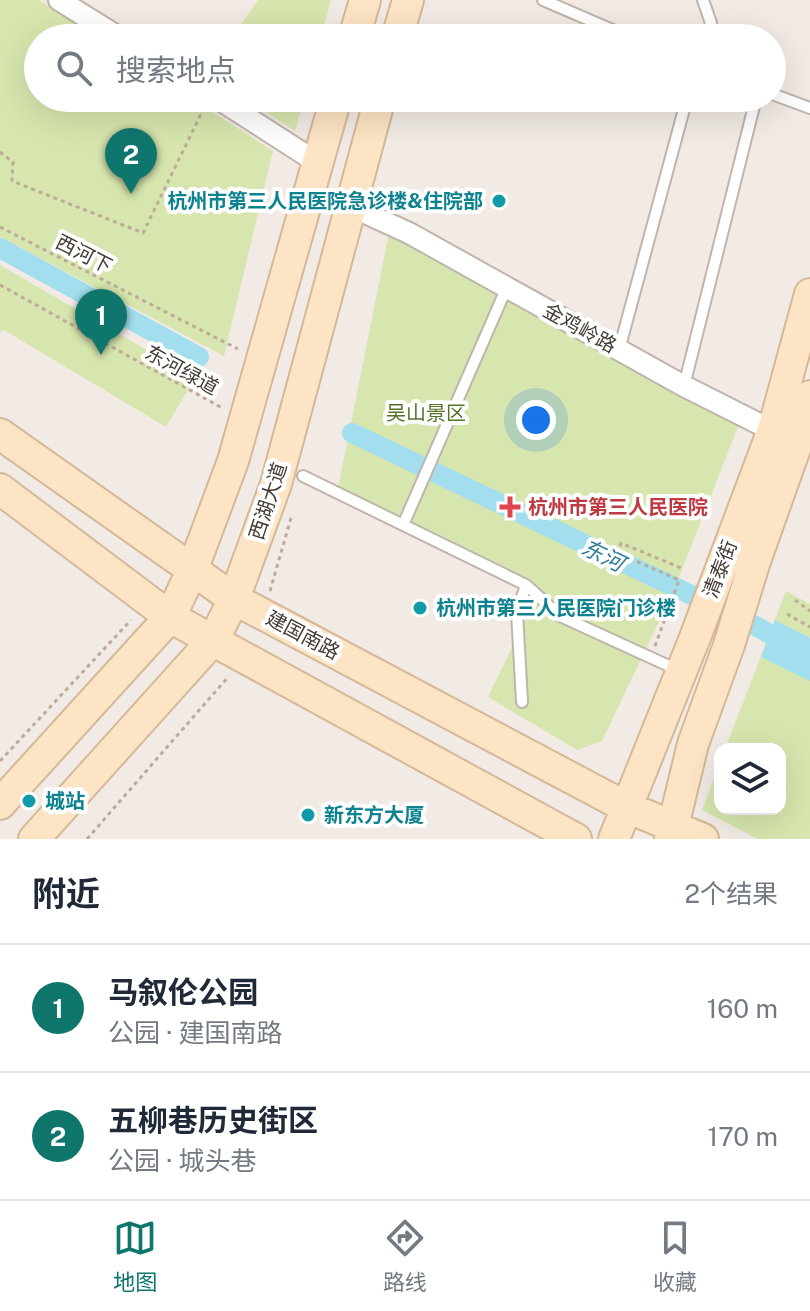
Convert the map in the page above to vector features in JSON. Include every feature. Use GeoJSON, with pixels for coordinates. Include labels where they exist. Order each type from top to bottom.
{"type":"FeatureCollection","features":[{"type":"Feature","properties":{"kind":"main road"},"geometry":{"type":"LineString","coordinates":[[358,24],[365,0]]}},
{"type":"Feature","properties":{"kind":"main road"},"geometry":{"type":"LineString","coordinates":[[401,24],[408,0]]}},
{"type":"Feature","properties":{"kind":"main road"},"geometry":{"type":"LineString","coordinates":[[0,804],[192,571],[233,461],[332,112]]}},
{"type":"Feature","properties":{"kind":"main road","name":"西湖大道"},"geometry":{"type":"LineString","coordinates":[[34,839],[214,639],[234,599],[276,484],[376,112]]}},
{"type":"Feature","properties":{"kind":"main road","name":"清泰街"},"geometry":{"type":"LineString","coordinates":[[614,839],[624,806],[726,555],[793,441],[810,294]]}},
{"type":"Feature","properties":{"kind":"main road","name":"清泰街"},"geometry":{"type":"LineString","coordinates":[[671,833],[693,744],[729,645],[810,396]]}},
{"type":"Feature","properties":{"kind":"main road","name":"建国南路"},"geometry":{"type":"LineString","coordinates":[[0,434],[234,599],[671,833],[703,839]]}},
{"type":"Feature","properties":{"kind":"main road"},"geometry":{"type":"LineString","coordinates":[[0,489],[159,610],[576,839]]}},
{"type":"Feature","properties":{"kind":"street"},"geometry":{"type":"LineString","coordinates":[[59,0],[98,24]]}},
{"type":"Feature","properties":{"kind":"street"},"geometry":{"type":"LineString","coordinates":[[223,112],[318,163]]}},
{"type":"Feature","properties":{"kind":"street","name":"金鸡岭路"},"geometry":{"type":"LineString","coordinates":[[350,206],[409,233],[684,386],[793,441]]}},
{"type":"Feature","properties":{"kind":"lane"},"geometry":{"type":"LineString","coordinates":[[543,0],[599,24]]}},
{"type":"Feature","properties":{"kind":"lane"},"geometry":{"type":"LineString","coordinates":[[703,0],[711,24]]}},
{"type":"Feature","properties":{"kind":"lane"},"geometry":{"type":"LineString","coordinates":[[786,99],[810,108]]}},
{"type":"Feature","properties":{"kind":"lane"},"geometry":{"type":"LineString","coordinates":[[619,350],[683,112]]}},
{"type":"Feature","properties":{"kind":"lane"},"geometry":{"type":"LineString","coordinates":[[684,386],[752,112]]}},
{"type":"Feature","properties":{"kind":"lane"},"geometry":{"type":"LineString","coordinates":[[403,525],[507,287]]}},
{"type":"Feature","properties":{"kind":"lane"},"geometry":{"type":"LineString","coordinates":[[303,476],[526,585],[560,616],[681,671]]}},
{"type":"Feature","properties":{"kind":"lane"},"geometry":{"type":"LineString","coordinates":[[522,702],[517,612],[526,585]]}},
{"type":"Feature","properties":{"kind":"path"},"geometry":{"type":"LineString","coordinates":[[0,152],[13,162],[12,181],[143,233],[206,112]]}},
{"type":"Feature","properties":{"kind":"path","name":"西河下"},"geometry":{"type":"LineString","coordinates":[[0,227],[241,351]]}},
{"type":"Feature","properties":{"kind":"path","name":"东河绿道"},"geometry":{"type":"LineString","coordinates":[[0,285],[224,409],[220,421]]}},
{"type":"Feature","properties":{"kind":"path"},"geometry":{"type":"LineString","coordinates":[[651,657],[679,580],[618,553],[621,543],[681,568]]}},
{"type":"Feature","properties":{"kind":"path"},"geometry":{"type":"LineString","coordinates":[[795,600],[810,611]]}},
{"type":"Feature","properties":{"kind":"path"},"geometry":{"type":"LineString","coordinates":[[0,761],[159,610]]}},
{"type":"Feature","properties":{"kind":"path"},"geometry":{"type":"LineString","coordinates":[[787,614],[810,627]]}},
{"type":"Feature","properties":{"kind":"green space"},"geometry":{"type":"Polygon","coordinates":[[[0,0],[39,0],[76,24],[24,24],[24,112],[213,112],[273,151],[224,356],[0,237],[0,0]]]}},
{"type":"Feature","properties":{"kind":"green space"},"geometry":{"type":"Polygon","coordinates":[[[258,0],[331,0],[325,24],[241,24],[258,0]]]}},
{"type":"Feature","properties":{"kind":"green space"},"geometry":{"type":"Polygon","coordinates":[[[266,112],[300,112],[295,131],[266,112]]]}},
{"type":"Feature","properties":{"kind":"green space","name":"吴山景区"},"geometry":{"type":"Polygon","coordinates":[[[389,233],[739,424],[674,590],[602,741],[577,750],[488,697],[537,596],[337,493],[389,233]]]}},
{"type":"Feature","properties":{"kind":"green space"},"geometry":{"type":"Polygon","coordinates":[[[0,265],[195,378],[166,427],[4,330],[0,333],[0,265]]]}},
{"type":"Feature","properties":{"kind":"green space"},"geometry":{"type":"Polygon","coordinates":[[[786,591],[810,604],[810,839],[758,839],[702,810],[714,779],[714,815],[786,815],[786,743],[727,743],[786,591]]]}},
{"type":"Feature","properties":{"kind":"water"},"geometry":{"type":"Polygon","coordinates":[[[775,620],[810,638],[810,681],[761,657],[775,620]]]}},
{"type":"Feature","properties":{"kind":"waterway","name":"东河"},"geometry":{"type":"LineString","coordinates":[[0,248],[199,357]]}},
{"type":"Feature","properties":{"kind":"waterway","name":"东河"},"geometry":{"type":"LineString","coordinates":[[352,433],[750,623],[810,656]]}},
{"type":"Feature","properties":{"kind":"place","name":"五柳巷历史街区"},"geometry":{"type":"Point","coordinates":[131,194]}},
{"type":"Feature","properties":{"kind":"place","name":"杭州市第三人民医院急诊楼&住院部"},"geometry":{"type":"Point","coordinates":[499,201]}},
{"type":"Feature","properties":{"kind":"place","name":"马叙伦公园"},"geometry":{"type":"Point","coordinates":[101,355]}},
{"type":"Feature","properties":{"kind":"place","name":"杭州市第三人民医院"},"geometry":{"type":"Point","coordinates":[510,507]}},
{"type":"Feature","properties":{"kind":"place","name":"杭州市第三人民医院门诊楼"},"geometry":{"type":"Point","coordinates":[420,608]}},
{"type":"Feature","properties":{"kind":"place","name":"城站"},"geometry":{"type":"Point","coordinates":[29,801]}},
{"type":"Feature","properties":{"kind":"place","name":"新东方大厦"},"geometry":{"type":"Point","coordinates":[308,815]}}]}
